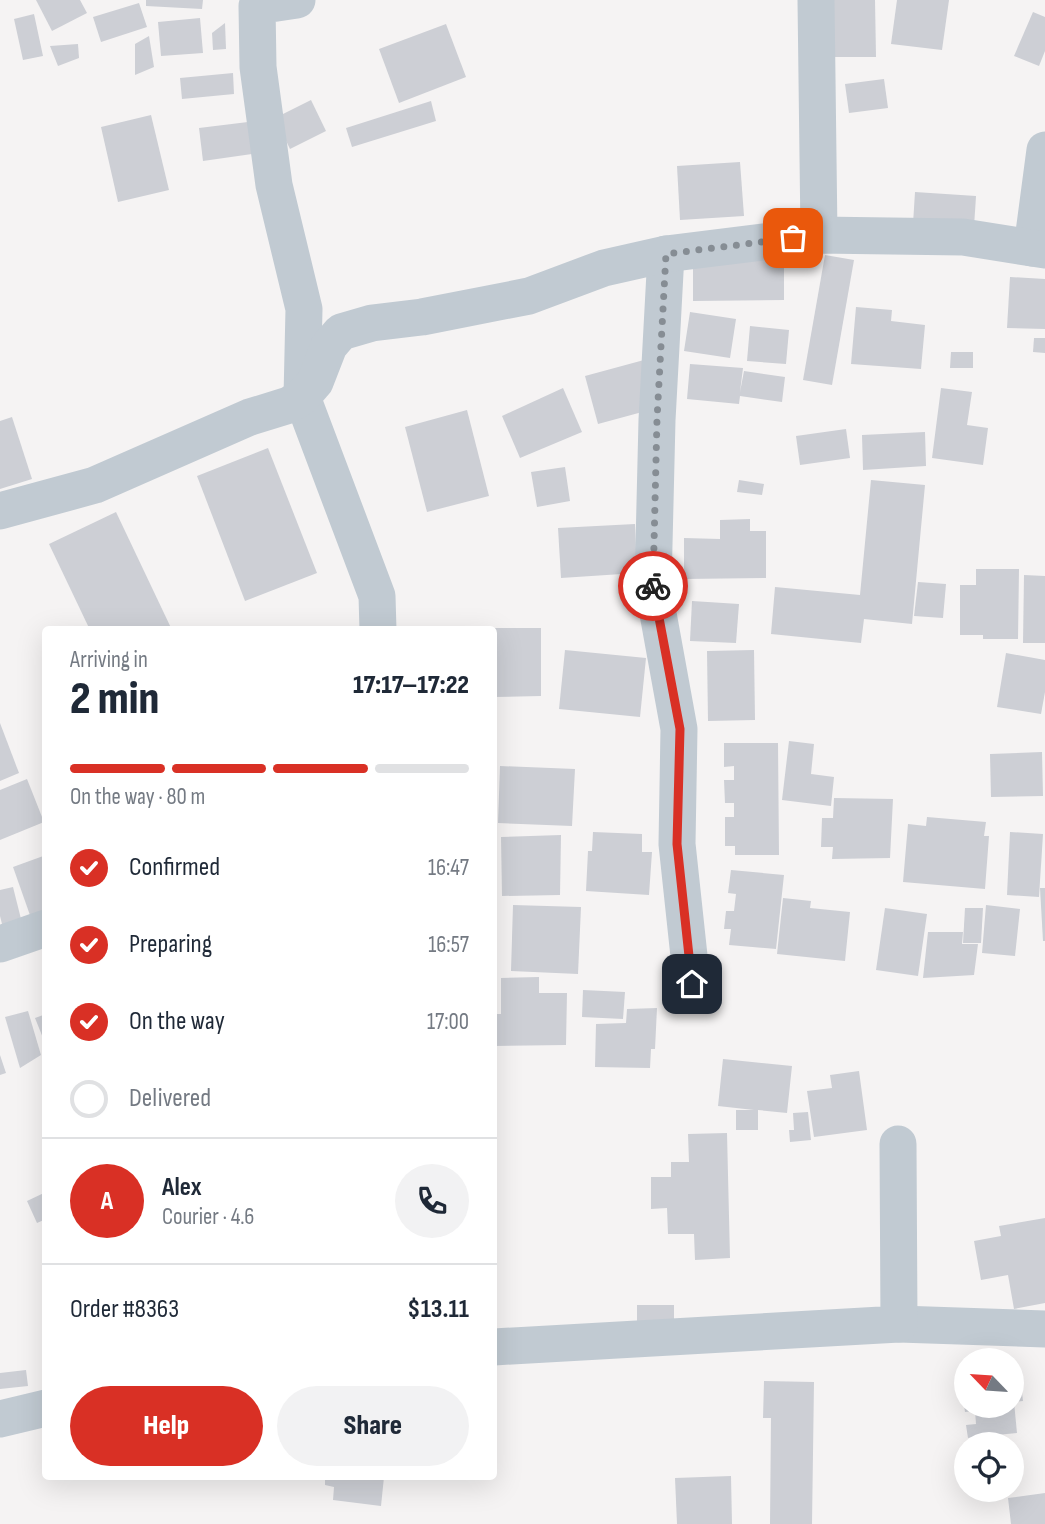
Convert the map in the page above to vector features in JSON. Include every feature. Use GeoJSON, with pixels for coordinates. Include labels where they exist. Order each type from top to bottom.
{"type":"FeatureCollection","features":[{"type":"Feature","properties":{"kind":"street"},"geometry":{"type":"LineString","coordinates":[[297,0],[257,3],[258,66],[274,185],[304,309],[302,397],[377,596],[378,626]]}},
{"type":"Feature","properties":{"kind":"street"},"geometry":{"type":"LineString","coordinates":[[816,0],[819,235]]}},
{"type":"Feature","properties":{"kind":"street"},"geometry":{"type":"LineString","coordinates":[[0,511],[95,485],[250,417],[289,405],[302,397],[315,382],[329,346],[341,332],[372,323],[422,317],[529,296],[604,268],[666,254],[819,235],[963,237],[1038,249],[1045,150]]}},
{"type":"Feature","properties":{"kind":"street"},"geometry":{"type":"LineString","coordinates":[[666,254],[657,419],[653,586],[680,729],[677,844],[692,984]]}},
{"type":"Feature","properties":{"kind":"street"},"geometry":{"type":"LineString","coordinates":[[0,944],[42,929]]}},
{"type":"Feature","properties":{"kind":"street"},"geometry":{"type":"LineString","coordinates":[[898,1144],[899,1324]]}},
{"type":"Feature","properties":{"kind":"street"},"geometry":{"type":"LineString","coordinates":[[497,1348],[899,1324],[1045,1329]]}},
{"type":"Feature","properties":{"kind":"street"},"geometry":{"type":"LineString","coordinates":[[0,1419],[42,1409]]}},
{"type":"Feature","properties":{"kind":"building"},"geometry":{"type":"Polygon","coordinates":[[[36,0],[80,0],[87,13],[52,31],[36,0]]]}},
{"type":"Feature","properties":{"kind":"building"},"geometry":{"type":"Polygon","coordinates":[[[146,0],[203,0],[202,9],[146,6],[146,0]]]}},
{"type":"Feature","properties":{"kind":"building"},"geometry":{"type":"Polygon","coordinates":[[[832,0],[875,0],[876,57],[832,57],[832,0]]]}},
{"type":"Feature","properties":{"kind":"building"},"geometry":{"type":"Polygon","coordinates":[[[897,0],[949,0],[942,50],[891,44],[897,0]]]}},
{"type":"Feature","properties":{"kind":"building"},"geometry":{"type":"Polygon","coordinates":[[[139,3],[147,27],[101,42],[93,17],[139,3]]]}},
{"type":"Feature","properties":{"kind":"building"},"geometry":{"type":"Polygon","coordinates":[[[1033,12],[1045,17],[1045,51],[1039,66],[1014,56],[1033,12]]]}},
{"type":"Feature","properties":{"kind":"building"},"geometry":{"type":"Polygon","coordinates":[[[34,14],[43,56],[23,60],[14,19],[34,14]]]}},
{"type":"Feature","properties":{"kind":"building"},"geometry":{"type":"Polygon","coordinates":[[[200,18],[203,53],[161,56],[158,22],[200,18]]]}},
{"type":"Feature","properties":{"kind":"building"},"geometry":{"type":"Polygon","coordinates":[[[225,23],[226,49],[213,50],[212,33],[225,23]]]}},
{"type":"Feature","properties":{"kind":"building"},"geometry":{"type":"Polygon","coordinates":[[[446,24],[466,77],[399,103],[379,49],[446,24]]]}},
{"type":"Feature","properties":{"kind":"building"},"geometry":{"type":"Polygon","coordinates":[[[149,36],[154,67],[135,75],[135,44],[149,36]]]}},
{"type":"Feature","properties":{"kind":"building"},"geometry":{"type":"Polygon","coordinates":[[[78,44],[79,58],[58,66],[50,46],[78,44]]]}},
{"type":"Feature","properties":{"kind":"building"},"geometry":{"type":"Polygon","coordinates":[[[233,73],[234,94],[182,99],[180,78],[233,73]]]}},
{"type":"Feature","properties":{"kind":"building"},"geometry":{"type":"Polygon","coordinates":[[[884,79],[888,108],[849,113],[845,84],[884,79]]]}},
{"type":"Feature","properties":{"kind":"building"},"geometry":{"type":"Polygon","coordinates":[[[311,100],[326,131],[290,149],[275,118],[311,100]]]}},
{"type":"Feature","properties":{"kind":"building"},"geometry":{"type":"Polygon","coordinates":[[[431,101],[436,121],[352,147],[346,128],[431,101]]]}},
{"type":"Feature","properties":{"kind":"building"},"geometry":{"type":"Polygon","coordinates":[[[151,115],[169,190],[118,202],[101,127],[151,115]]]}},
{"type":"Feature","properties":{"kind":"building"},"geometry":{"type":"Polygon","coordinates":[[[248,122],[252,154],[203,161],[199,128],[248,122]]]}},
{"type":"Feature","properties":{"kind":"building"},"geometry":{"type":"Polygon","coordinates":[[[740,162],[744,216],[680,220],[677,166],[740,162]]]}},
{"type":"Feature","properties":{"kind":"building"},"geometry":{"type":"Polygon","coordinates":[[[915,192],[976,196],[974,227],[913,224],[915,192]]]}},
{"type":"Feature","properties":{"kind":"building"},"geometry":{"type":"Polygon","coordinates":[[[825,255],[854,260],[832,385],[803,380],[825,255]]]}},
{"type":"Feature","properties":{"kind":"building"},"geometry":{"type":"Polygon","coordinates":[[[693,256],[784,256],[784,300],[693,301],[693,256]]]}},
{"type":"Feature","properties":{"kind":"building"},"geometry":{"type":"Polygon","coordinates":[[[1010,277],[1045,279],[1045,329],[1007,328],[1010,277]]]}},
{"type":"Feature","properties":{"kind":"building"},"geometry":{"type":"Polygon","coordinates":[[[856,307],[892,310],[891,321],[925,325],[921,369],[851,364],[856,307]]]}},
{"type":"Feature","properties":{"kind":"building"},"geometry":{"type":"Polygon","coordinates":[[[690,312],[736,319],[730,358],[684,351],[690,312]]]}},
{"type":"Feature","properties":{"kind":"building"},"geometry":{"type":"Polygon","coordinates":[[[750,326],[789,330],[786,364],[747,361],[750,326]]]}},
{"type":"Feature","properties":{"kind":"building"},"geometry":{"type":"Polygon","coordinates":[[[1034,338],[1045,338],[1045,353],[1033,352],[1034,338]]]}},
{"type":"Feature","properties":{"kind":"building"},"geometry":{"type":"Polygon","coordinates":[[[951,352],[973,352],[973,368],[950,368],[951,352]]]}},
{"type":"Feature","properties":{"kind":"building"},"geometry":{"type":"Polygon","coordinates":[[[644,360],[657,408],[598,424],[585,376],[644,360]]]}},
{"type":"Feature","properties":{"kind":"building"},"geometry":{"type":"Polygon","coordinates":[[[690,364],[743,368],[740,392],[744,371],[785,377],[782,402],[740,396],[739,404],[687,399],[690,364]]]}},
{"type":"Feature","properties":{"kind":"building"},"geometry":{"type":"Polygon","coordinates":[[[563,388],[582,432],[520,458],[502,416],[563,388]]]}},
{"type":"Feature","properties":{"kind":"building"},"geometry":{"type":"Polygon","coordinates":[[[941,388],[972,392],[967,425],[988,428],[983,465],[932,458],[941,388]]]}},
{"type":"Feature","properties":{"kind":"building"},"geometry":{"type":"Polygon","coordinates":[[[467,410],[489,496],[427,512],[405,427],[467,410]]]}},
{"type":"Feature","properties":{"kind":"building"},"geometry":{"type":"Polygon","coordinates":[[[12,417],[32,479],[0,489],[0,421],[12,417]]]}},
{"type":"Feature","properties":{"kind":"building"},"geometry":{"type":"Polygon","coordinates":[[[846,429],[850,458],[800,465],[796,436],[846,429]]]}},
{"type":"Feature","properties":{"kind":"building"},"geometry":{"type":"Polygon","coordinates":[[[925,432],[926,466],[863,470],[862,435],[925,432]]]}},
{"type":"Feature","properties":{"kind":"building"},"geometry":{"type":"Polygon","coordinates":[[[268,448],[317,573],[245,601],[197,476],[268,448]]]}},
{"type":"Feature","properties":{"kind":"building"},"geometry":{"type":"Polygon","coordinates":[[[565,467],[570,501],[537,507],[531,472],[565,467]]]}},
{"type":"Feature","properties":{"kind":"building"},"geometry":{"type":"Polygon","coordinates":[[[739,480],[764,484],[762,495],[737,492],[739,480]]]}},
{"type":"Feature","properties":{"kind":"building"},"geometry":{"type":"Polygon","coordinates":[[[871,480],[925,485],[912,624],[864,619],[861,643],[771,634],[775,587],[860,595],[871,480]]]}},
{"type":"Feature","properties":{"kind":"building"},"geometry":{"type":"Polygon","coordinates":[[[116,512],[170,626],[88,626],[49,544],[116,512]]]}},
{"type":"Feature","properties":{"kind":"building"},"geometry":{"type":"Polygon","coordinates":[[[750,519],[750,531],[766,531],[766,578],[684,579],[684,538],[720,539],[720,520],[750,519]]]}},
{"type":"Feature","properties":{"kind":"building"},"geometry":{"type":"Polygon","coordinates":[[[635,524],[637,573],[561,578],[558,528],[635,524]]]}},
{"type":"Feature","properties":{"kind":"building"},"geometry":{"type":"Polygon","coordinates":[[[976,569],[1019,569],[1018,639],[983,639],[983,635],[960,635],[960,585],[976,585],[976,569]]]}},
{"type":"Feature","properties":{"kind":"building"},"geometry":{"type":"Polygon","coordinates":[[[1024,575],[1045,576],[1045,643],[1023,643],[1024,575]]]}},
{"type":"Feature","properties":{"kind":"building"},"geometry":{"type":"Polygon","coordinates":[[[918,582],[946,584],[943,618],[914,616],[918,582]]]}},
{"type":"Feature","properties":{"kind":"building"},"geometry":{"type":"Polygon","coordinates":[[[692,601],[739,604],[736,643],[690,641],[692,601]]]}},
{"type":"Feature","properties":{"kind":"building"},"geometry":{"type":"Polygon","coordinates":[[[497,628],[541,628],[541,696],[497,697],[497,628]]]}},
{"type":"Feature","properties":{"kind":"building"},"geometry":{"type":"Polygon","coordinates":[[[565,650],[646,658],[640,717],[559,709],[565,650]]]}},
{"type":"Feature","properties":{"kind":"building"},"geometry":{"type":"Polygon","coordinates":[[[754,650],[755,720],[708,721],[707,651],[754,650]]]}},
{"type":"Feature","properties":{"kind":"building"},"geometry":{"type":"Polygon","coordinates":[[[1006,653],[1045,660],[1045,692],[1041,714],[997,707],[1006,653]]]}},
{"type":"Feature","properties":{"kind":"building"},"geometry":{"type":"Polygon","coordinates":[[[0,723],[19,773],[0,781],[0,723]]]}},
{"type":"Feature","properties":{"kind":"building"},"geometry":{"type":"Polygon","coordinates":[[[789,741],[814,744],[811,774],[834,777],[831,806],[782,800],[789,741]]]}},
{"type":"Feature","properties":{"kind":"building"},"geometry":{"type":"Polygon","coordinates":[[[724,743],[778,743],[779,855],[735,855],[735,846],[725,846],[725,817],[734,817],[734,803],[725,803],[724,780],[734,780],[734,766],[724,767],[724,743]]]}},
{"type":"Feature","properties":{"kind":"building"},"geometry":{"type":"Polygon","coordinates":[[[1042,752],[1043,796],[991,797],[990,754],[1042,752]]]}},
{"type":"Feature","properties":{"kind":"building"},"geometry":{"type":"Polygon","coordinates":[[[500,766],[575,769],[572,826],[498,823],[500,766]]]}},
{"type":"Feature","properties":{"kind":"building"},"geometry":{"type":"Polygon","coordinates":[[[27,779],[42,823],[0,840],[0,790],[27,779]]]}},
{"type":"Feature","properties":{"kind":"building"},"geometry":{"type":"Polygon","coordinates":[[[834,798],[893,799],[890,858],[832,859],[833,847],[821,847],[822,818],[833,818],[834,798]]]}},
{"type":"Feature","properties":{"kind":"building"},"geometry":{"type":"Polygon","coordinates":[[[927,817],[986,822],[984,836],[989,836],[985,889],[903,882],[908,824],[926,826],[927,817]]]}},
{"type":"Feature","properties":{"kind":"building"},"geometry":{"type":"Polygon","coordinates":[[[593,832],[642,834],[642,852],[652,852],[649,895],[586,891],[588,851],[592,851],[593,832]]]}},
{"type":"Feature","properties":{"kind":"building"},"geometry":{"type":"Polygon","coordinates":[[[1010,832],[1043,834],[1039,897],[1007,895],[1010,832]]]}},
{"type":"Feature","properties":{"kind":"building"},"geometry":{"type":"Polygon","coordinates":[[[561,835],[560,895],[502,896],[501,837],[561,835]]]}},
{"type":"Feature","properties":{"kind":"building"},"geometry":{"type":"Polygon","coordinates":[[[42,856],[42,914],[31,918],[13,867],[42,856]]]}},
{"type":"Feature","properties":{"kind":"building"},"geometry":{"type":"Polygon","coordinates":[[[731,870],[784,875],[776,949],[729,945],[731,929],[724,929],[726,911],[734,911],[736,894],[728,893],[731,870]]]}},
{"type":"Feature","properties":{"kind":"building"},"geometry":{"type":"Polygon","coordinates":[[[13,887],[22,923],[3,928],[0,890],[13,887]]]}},
{"type":"Feature","properties":{"kind":"building"},"geometry":{"type":"Polygon","coordinates":[[[1040,888],[1045,888],[1045,941],[1043,941],[1040,888]]]}},
{"type":"Feature","properties":{"kind":"building"},"geometry":{"type":"Polygon","coordinates":[[[783,898],[811,901],[810,908],[850,912],[845,961],[777,954],[783,898]]]}},
{"type":"Feature","properties":{"kind":"building"},"geometry":{"type":"Polygon","coordinates":[[[513,905],[581,907],[578,974],[511,971],[513,905]]]}},
{"type":"Feature","properties":{"kind":"building"},"geometry":{"type":"Polygon","coordinates":[[[986,905],[1020,909],[1015,956],[982,953],[986,905]]]}},
{"type":"Feature","properties":{"kind":"building"},"geometry":{"type":"Polygon","coordinates":[[[885,908],[927,914],[918,976],[876,970],[885,908]]]}},
{"type":"Feature","properties":{"kind":"building"},"geometry":{"type":"Polygon","coordinates":[[[965,908],[983,908],[981,943],[963,943],[965,908]]]}},
{"type":"Feature","properties":{"kind":"building"},"geometry":{"type":"Polygon","coordinates":[[[928,932],[963,932],[962,944],[978,944],[974,975],[923,978],[928,932]]]}},
{"type":"Feature","properties":{"kind":"building"},"geometry":{"type":"Polygon","coordinates":[[[539,977],[539,993],[567,993],[566,1045],[497,1046],[497,1014],[501,1014],[501,978],[539,977]]]}},
{"type":"Feature","properties":{"kind":"building"},"geometry":{"type":"Polygon","coordinates":[[[583,990],[625,992],[623,1019],[582,1017],[583,990]]]}},
{"type":"Feature","properties":{"kind":"building"},"geometry":{"type":"Polygon","coordinates":[[[657,1008],[655,1049],[651,1049],[650,1068],[595,1067],[596,1024],[626,1023],[627,1009],[657,1008]]]}},
{"type":"Feature","properties":{"kind":"building"},"geometry":{"type":"Polygon","coordinates":[[[28,1011],[41,1055],[20,1068],[5,1017],[28,1011]]]}},
{"type":"Feature","properties":{"kind":"building"},"geometry":{"type":"Polygon","coordinates":[[[42,1015],[42,1036],[35,1018],[42,1015]]]}},
{"type":"Feature","properties":{"kind":"building"},"geometry":{"type":"Polygon","coordinates":[[[0,1055],[6,1073],[0,1075],[0,1055]]]}},
{"type":"Feature","properties":{"kind":"building"},"geometry":{"type":"Polygon","coordinates":[[[723,1059],[792,1066],[787,1113],[758,1110],[758,1130],[736,1130],[736,1110],[754,1110],[718,1106],[723,1059]]]}},
{"type":"Feature","properties":{"kind":"building"},"geometry":{"type":"Polygon","coordinates":[[[859,1071],[867,1130],[814,1137],[807,1091],[832,1088],[830,1075],[859,1071]]]}},
{"type":"Feature","properties":{"kind":"building"},"geometry":{"type":"Polygon","coordinates":[[[808,1112],[811,1140],[790,1142],[789,1130],[794,1130],[793,1113],[808,1112]]]}},
{"type":"Feature","properties":{"kind":"building"},"geometry":{"type":"Polygon","coordinates":[[[727,1133],[730,1258],[695,1260],[694,1234],[668,1234],[667,1208],[651,1209],[651,1177],[671,1177],[671,1162],[689,1162],[688,1134],[727,1133]]]}},
{"type":"Feature","properties":{"kind":"building"},"geometry":{"type":"Polygon","coordinates":[[[42,1194],[42,1221],[37,1223],[27,1201],[42,1194]]]}},
{"type":"Feature","properties":{"kind":"building"},"geometry":{"type":"Polygon","coordinates":[[[1045,1218],[1045,1303],[1014,1309],[1008,1275],[981,1280],[974,1241],[1001,1236],[999,1226],[1045,1218]]]}},
{"type":"Feature","properties":{"kind":"building"},"geometry":{"type":"Polygon","coordinates":[[[637,1305],[674,1305],[674,1322],[637,1322],[637,1305]]]}},
{"type":"Feature","properties":{"kind":"building"},"geometry":{"type":"Polygon","coordinates":[[[26,1370],[28,1386],[0,1389],[0,1373],[26,1370]]]}},
{"type":"Feature","properties":{"kind":"building"},"geometry":{"type":"Polygon","coordinates":[[[764,1381],[814,1382],[812,1524],[770,1524],[771,1418],[763,1418],[764,1381]]]}},
{"type":"Feature","properties":{"kind":"building"},"geometry":{"type":"Polygon","coordinates":[[[976,1418],[1016,1418],[1017,1432],[967,1432],[966,1425],[976,1424],[976,1418]]]}},
{"type":"Feature","properties":{"kind":"building"},"geometry":{"type":"Polygon","coordinates":[[[731,1476],[732,1524],[677,1524],[675,1478],[731,1476]]]}},
{"type":"Feature","properties":{"kind":"building"},"geometry":{"type":"Polygon","coordinates":[[[325,1480],[384,1480],[381,1506],[333,1500],[334,1487],[325,1485],[325,1480]]]}},
{"type":"Feature","properties":{"kind":"building"},"geometry":{"type":"Polygon","coordinates":[[[1045,1493],[1045,1524],[1011,1524],[1008,1502],[1024,1502],[1024,1496],[1045,1493]]]}},
{"type":"Feature","properties":{"kind":"way so far"},"geometry":{"type":"LineString","coordinates":[[653,586],[657,419],[666,254],[793,238]]}},
{"type":"Feature","properties":{"kind":"route"},"geometry":{"type":"LineString","coordinates":[[653,586],[680,729],[677,844],[692,984]]}}]}
